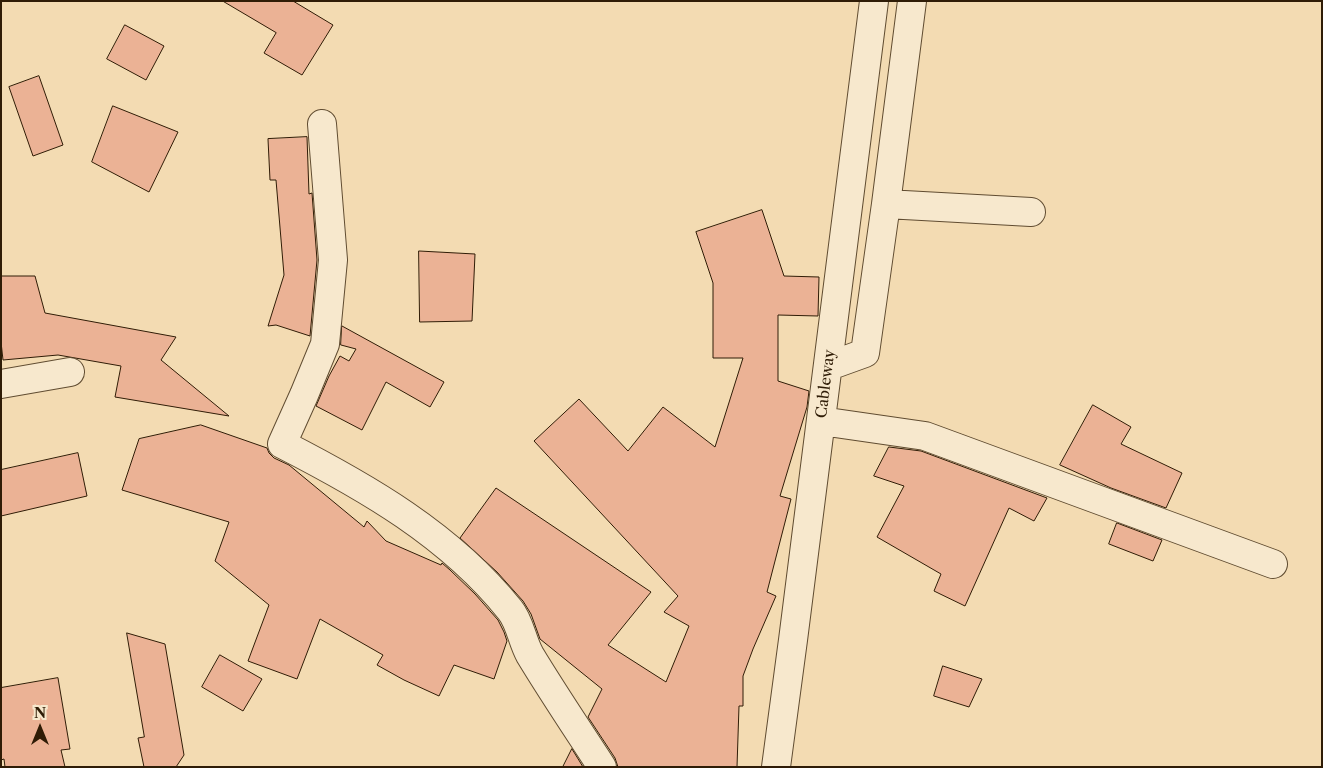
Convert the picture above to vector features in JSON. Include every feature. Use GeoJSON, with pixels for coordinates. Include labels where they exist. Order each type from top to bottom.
{"type":"FeatureCollection","features":[{"type":"Feature","properties":{"kind":"street","name":"Cableway"},"geometry":{"type":"LineString","coordinates":[[776,767],[874,1]]}},
{"type":"Feature","properties":{"kind":"street"},"geometry":{"type":"LineString","coordinates":[[828,366],[865,353],[912,1]]}},
{"type":"Feature","properties":{"kind":"street"},"geometry":{"type":"LineString","coordinates":[[322,124],[333,260],[325,344],[282,444],[340,474],[399,511],[459,556],[512,612],[529,653],[602,767]]}},
{"type":"Feature","properties":{"kind":"street"},"geometry":{"type":"LineString","coordinates":[[886,204],[1031,212]]}},
{"type":"Feature","properties":{"kind":"street"},"geometry":{"type":"LineString","coordinates":[[1,384],[70,372]]}},
{"type":"Feature","properties":{"kind":"street"},"geometry":{"type":"LineString","coordinates":[[821,421],[925,436],[1274,564]]}},
{"type":"Feature","properties":{"kind":"building"},"geometry":{"type":"Polygon","coordinates":[[[223,1],[293,1],[333,25],[302,75],[264,53],[276,33],[223,1]]]}},
{"type":"Feature","properties":{"kind":"building"},"geometry":{"type":"Polygon","coordinates":[[[125,25],[164,46],[146,80],[107,59],[125,25]]]}},
{"type":"Feature","properties":{"kind":"building"},"geometry":{"type":"Polygon","coordinates":[[[39,76],[63,145],[33,156],[9,87],[39,76]]]}},
{"type":"Feature","properties":{"kind":"building"},"geometry":{"type":"Polygon","coordinates":[[[113,106],[178,132],[149,192],[92,162],[113,106]]]}},
{"type":"Feature","properties":{"kind":"building"},"geometry":{"type":"Polygon","coordinates":[[[307,137],[309,194],[312,193],[317,260],[310,336],[276,325],[268,326],[284,275],[276,180],[270,180],[268,139],[307,137]]]}},
{"type":"Feature","properties":{"kind":"building"},"geometry":{"type":"Polygon","coordinates":[[[762,210],[784,276],[819,277],[818,316],[778,315],[778,381],[809,391],[807,407],[780,496],[791,499],[767,592],[776,596],[743,676],[743,706],[739,706],[737,767],[618,767],[615,758],[588,717],[602,689],[540,639],[531,614],[523,601],[497,572],[460,538],[496,488],[651,592],[608,645],[666,682],[689,626],[664,612],[678,596],[534,441],[579,399],[628,451],[663,407],[715,447],[743,358],[713,358],[713,283],[696,232],[762,210]]]}},
{"type":"Feature","properties":{"kind":"building"},"geometry":{"type":"Polygon","coordinates":[[[419,251],[475,254],[472,321],[420,322],[419,251]]]}},
{"type":"Feature","properties":{"kind":"building"},"geometry":{"type":"Polygon","coordinates":[[[1,276],[35,276],[45,313],[176,337],[161,360],[229,416],[115,397],[121,366],[58,355],[3,360],[1,342],[1,276]]]}},
{"type":"Feature","properties":{"kind":"building"},"geometry":{"type":"Polygon","coordinates":[[[342,326],[444,382],[430,407],[386,382],[362,430],[316,406],[340,356],[349,361],[356,349],[341,345],[342,326]]]}},
{"type":"Feature","properties":{"kind":"building"},"geometry":{"type":"Polygon","coordinates":[[[1093,405],[1131,427],[1121,444],[1182,473],[1166,508],[1111,488],[1060,465],[1093,405]]]}},
{"type":"Feature","properties":{"kind":"building"},"geometry":{"type":"Polygon","coordinates":[[[201,425],[267,448],[274,458],[289,465],[364,527],[367,521],[386,541],[441,565],[442,563],[475,594],[498,620],[504,632],[507,641],[494,679],[454,665],[439,696],[377,665],[383,655],[320,619],[297,679],[248,661],[269,605],[215,561],[229,522],[122,490],[139,439],[201,425]]]}},
{"type":"Feature","properties":{"kind":"building"},"geometry":{"type":"Polygon","coordinates":[[[889,447],[921,451],[1047,498],[1034,521],[1009,508],[965,606],[934,591],[941,574],[877,537],[904,486],[874,476],[889,447]]]}},
{"type":"Feature","properties":{"kind":"building"},"geometry":{"type":"Polygon","coordinates":[[[78,453],[87,496],[1,516],[1,470],[78,453]]]}},
{"type":"Feature","properties":{"kind":"building"},"geometry":{"type":"Polygon","coordinates":[[[1117,523],[1162,540],[1153,561],[1109,544],[1117,523]]]}},
{"type":"Feature","properties":{"kind":"building"},"geometry":{"type":"Polygon","coordinates":[[[127,633],[165,644],[184,755],[176,767],[144,767],[138,738],[144,737],[127,633]]]}},
{"type":"Feature","properties":{"kind":"building"},"geometry":{"type":"Polygon","coordinates":[[[220,655],[262,679],[243,711],[202,687],[220,655]]]}},
{"type":"Feature","properties":{"kind":"building"},"geometry":{"type":"Polygon","coordinates":[[[943,666],[982,679],[969,707],[934,696],[943,666]]]}},
{"type":"Feature","properties":{"kind":"building"},"geometry":{"type":"Polygon","coordinates":[[[58,678],[70,749],[61,750],[65,767],[5,767],[4,759],[1,760],[1,688],[58,678]]]}},
{"type":"Feature","properties":{"kind":"building"},"geometry":{"type":"Polygon","coordinates":[[[572,749],[580,762],[583,767],[563,767],[572,749]]]}}]}
